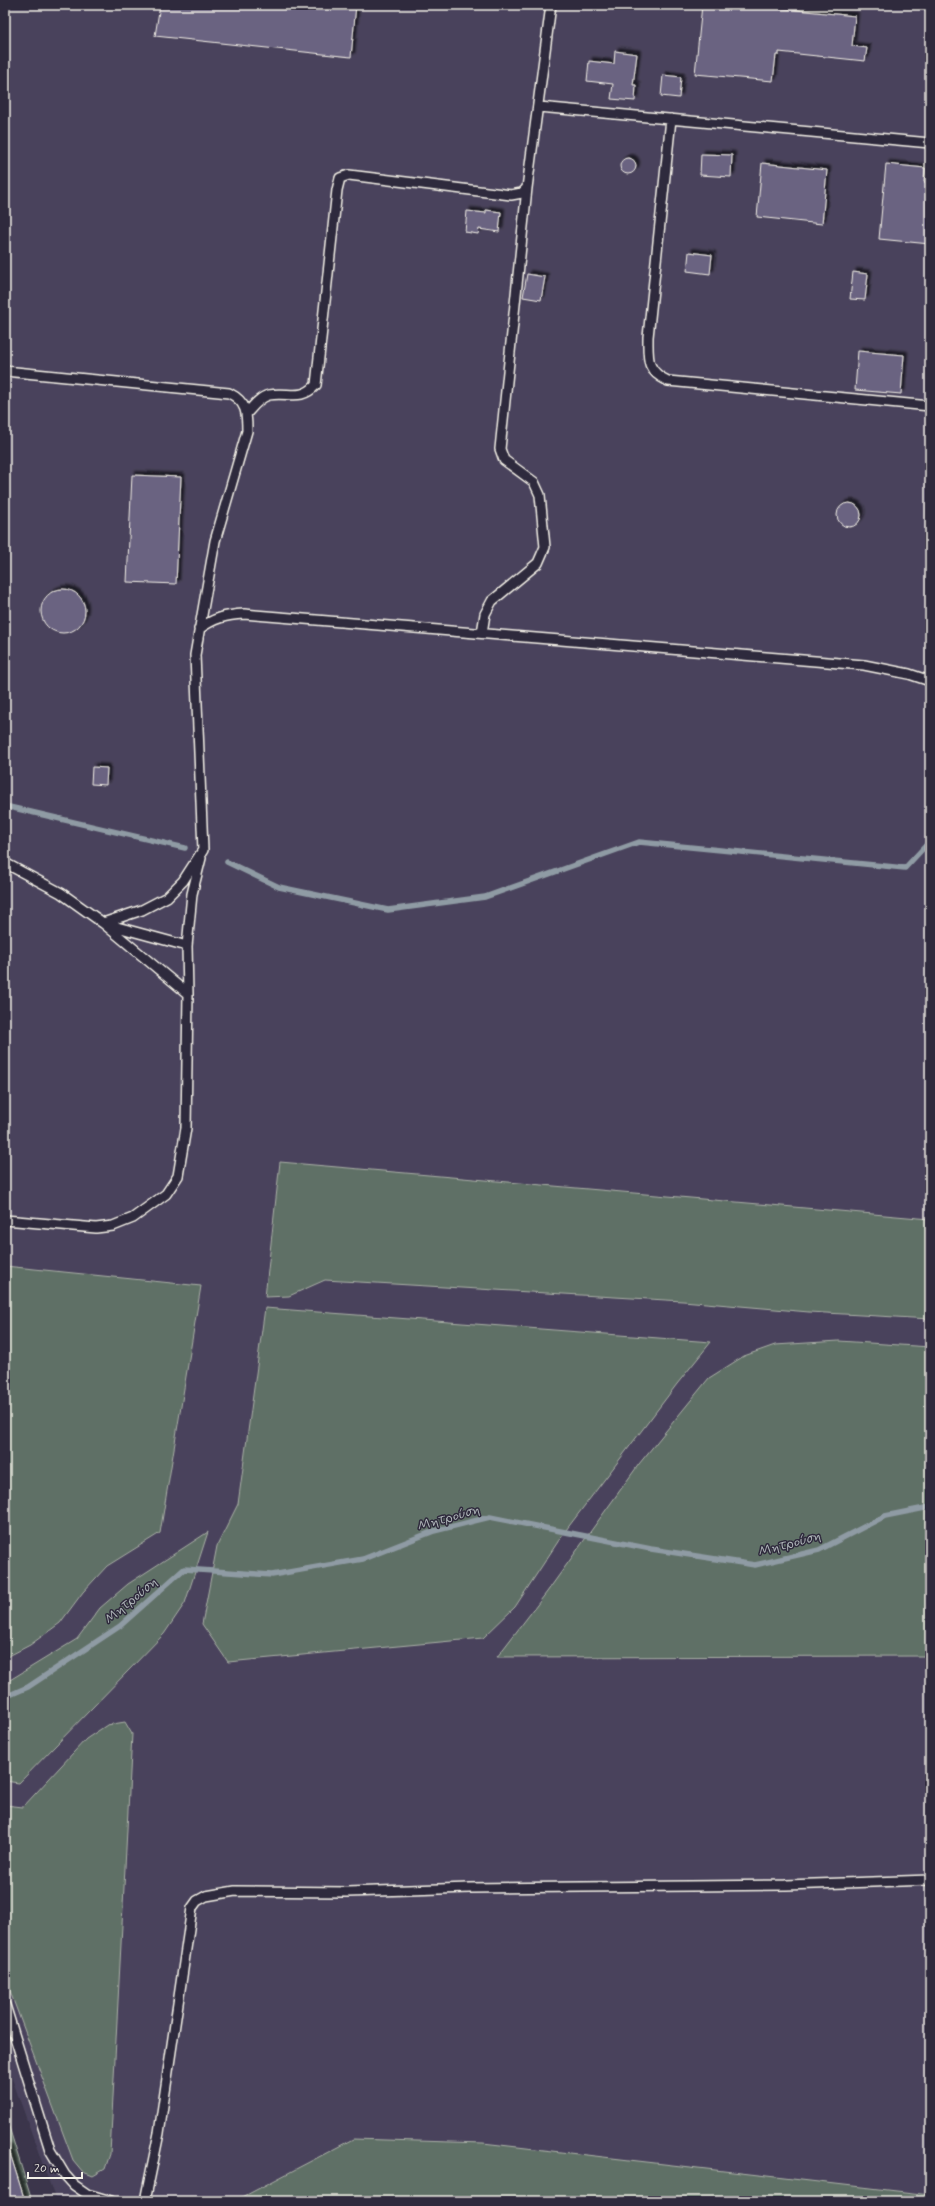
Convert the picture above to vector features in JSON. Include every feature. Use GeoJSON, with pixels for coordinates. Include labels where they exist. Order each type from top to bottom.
{"type":"FeatureCollection","features":[{"type":"Feature","properties":{"kind":"lane"},"geometry":{"type":"LineString","coordinates":[[482,633],[484,614],[492,601],[538,564],[545,547],[540,495],[534,482],[504,460],[500,449],[528,188],[551,5]]}},
{"type":"Feature","properties":{"kind":"lane"},"geometry":{"type":"LineString","coordinates":[[539,106],[930,143]]}},
{"type":"Feature","properties":{"kind":"lane"},"geometry":{"type":"LineString","coordinates":[[671,119],[648,337],[650,367],[658,376],[668,381],[930,406]]}},
{"type":"Feature","properties":{"kind":"lane"},"geometry":{"type":"LineString","coordinates":[[247,413],[268,395],[297,395],[308,393],[316,384],[337,190],[340,178],[349,175],[511,195],[522,193],[528,188]]}},
{"type":"Feature","properties":{"kind":"lane"},"geometry":{"type":"LineString","coordinates":[[5,371],[230,393],[240,398],[247,413],[247,431],[215,541],[195,655],[203,850],[192,894],[187,946],[188,994],[186,1128],[178,1176],[166,1194],[133,1218],[113,1226],[96,1228],[5,1220]]}},
{"type":"Feature","properties":{"kind":"lane"},"geometry":{"type":"LineString","coordinates":[[199,629],[212,620],[226,615],[244,614],[864,665],[909,674],[930,681]]}},
{"type":"Feature","properties":{"kind":"lane"},"geometry":{"type":"LineString","coordinates":[[103,923],[142,910],[167,897],[183,881],[203,850]]}},
{"type":"Feature","properties":{"kind":"lane"},"geometry":{"type":"LineString","coordinates":[[5,863],[62,893],[103,923],[188,994]]}},
{"type":"Feature","properties":{"kind":"lane"},"geometry":{"type":"LineString","coordinates":[[103,923],[187,946]]}},
{"type":"Feature","properties":{"kind":"lane"},"geometry":{"type":"LineString","coordinates":[[145,2201],[158,2134],[192,1908],[197,1902],[206,1896],[235,1891],[347,1892],[470,1888],[786,1885],[930,1880]]}},
{"type":"Feature","properties":{"kind":"lane"},"geometry":{"type":"LineString","coordinates":[[5,2005],[50,2150],[65,2175],[74,2185],[87,2194],[111,2201]]}},
{"type":"Feature","properties":{"kind":"shaded area"},"geometry":{"type":"Polygon","coordinates":[[[5,5],[930,5],[930,2201],[56,2201],[5,2059],[5,5]]]}},
{"type":"Feature","properties":{"kind":"green space"},"geometry":{"type":"Polygon","coordinates":[[[280,1162],[930,1219],[930,1319],[809,1312],[683,1301],[325,1280],[289,1296],[265,1297],[280,1162]]]}},
{"type":"Feature","properties":{"kind":"green space"},"geometry":{"type":"Polygon","coordinates":[[[5,1266],[201,1286],[160,1533],[107,1566],[83,1592],[60,1623],[30,1645],[5,1658],[5,1266]]]}},
{"type":"Feature","properties":{"kind":"green space"},"geometry":{"type":"Polygon","coordinates":[[[265,1308],[711,1342],[677,1384],[563,1534],[515,1607],[483,1638],[228,1662],[202,1624],[217,1546],[238,1504],[265,1308]]]}},
{"type":"Feature","properties":{"kind":"green space"},"geometry":{"type":"Polygon","coordinates":[[[839,1341],[930,1347],[930,1656],[497,1657],[547,1592],[639,1464],[709,1378],[744,1356],[775,1345],[839,1341]]]}},
{"type":"Feature","properties":{"kind":"green space"},"geometry":{"type":"Polygon","coordinates":[[[208,1532],[185,1603],[164,1634],[19,1783],[5,1781],[5,1683],[77,1639],[100,1608],[128,1584],[208,1532]]]}},
{"type":"Feature","properties":{"kind":"green space"},"geometry":{"type":"Polygon","coordinates":[[[125,1722],[132,1734],[110,2154],[105,2169],[93,2176],[83,2172],[73,2160],[5,1978],[5,1805],[23,1807],[86,1739],[107,1725],[125,1722]]]}},
{"type":"Feature","properties":{"kind":"green space"},"geometry":{"type":"Polygon","coordinates":[[[5,2114],[32,2201],[5,2201],[5,2114]]]}},
{"type":"Feature","properties":{"kind":"green space"},"geometry":{"type":"Polygon","coordinates":[[[353,2139],[483,2143],[930,2195],[930,2201],[237,2200],[353,2139]]]}},
{"type":"Feature","properties":{"kind":"building"},"geometry":{"type":"Polygon","coordinates":[[[160,5],[356,5],[351,57],[155,36],[160,5]]]}},
{"type":"Feature","properties":{"kind":"building"},"geometry":{"type":"Polygon","coordinates":[[[702,5],[747,5],[855,16],[852,46],[867,48],[865,61],[779,52],[779,55],[776,55],[773,81],[695,74],[702,5]]]}},
{"type":"Feature","properties":{"kind":"building"},"geometry":{"type":"Polygon","coordinates":[[[615,51],[637,54],[633,85],[636,85],[635,101],[611,99],[613,84],[587,81],[589,61],[614,64],[615,51]]]}},
{"type":"Feature","properties":{"kind":"building"},"geometry":{"type":"Polygon","coordinates":[[[663,75],[681,77],[679,98],[661,96],[663,75]]]}},
{"type":"Feature","properties":{"kind":"building"},"geometry":{"type":"Polygon","coordinates":[[[701,154],[732,155],[731,177],[700,175],[701,154]]]}},
{"type":"Feature","properties":{"kind":"building"},"geometry":{"type":"Polygon","coordinates":[[[628,158],[634,160],[636,166],[634,172],[628,174],[622,172],[620,166],[622,160],[628,158]]]}},
{"type":"Feature","properties":{"kind":"building"},"geometry":{"type":"Polygon","coordinates":[[[762,163],[827,170],[822,224],[757,217],[762,163]]]}},
{"type":"Feature","properties":{"kind":"building"},"geometry":{"type":"Polygon","coordinates":[[[886,164],[925,168],[924,182],[930,182],[930,244],[879,239],[886,164]]]}},
{"type":"Feature","properties":{"kind":"building"},"geometry":{"type":"Polygon","coordinates":[[[486,210],[501,212],[499,232],[479,229],[478,234],[465,232],[467,211],[486,213],[486,210]]]}},
{"type":"Feature","properties":{"kind":"building"},"geometry":{"type":"Polygon","coordinates":[[[689,252],[712,255],[710,274],[687,271],[689,252]]]}},
{"type":"Feature","properties":{"kind":"building"},"geometry":{"type":"Polygon","coordinates":[[[853,272],[868,274],[865,300],[850,299],[853,272]]]}},
{"type":"Feature","properties":{"kind":"building"},"geometry":{"type":"Polygon","coordinates":[[[527,274],[545,277],[541,300],[523,297],[527,274]]]}},
{"type":"Feature","properties":{"kind":"building"},"geometry":{"type":"Polygon","coordinates":[[[858,351],[904,355],[901,394],[855,390],[858,351]]]}},
{"type":"Feature","properties":{"kind":"building"},"geometry":{"type":"Polygon","coordinates":[[[132,475],[181,477],[176,584],[127,582],[132,475]]]}},
{"type":"Feature","properties":{"kind":"building"},"geometry":{"type":"Polygon","coordinates":[[[849,503],[858,506],[861,515],[858,524],[849,527],[840,524],[837,515],[840,506],[849,503]]]}},
{"type":"Feature","properties":{"kind":"building"},"geometry":{"type":"Polygon","coordinates":[[[63,589],[75,593],[81,599],[85,611],[81,623],[75,629],[63,633],[51,629],[45,623],[41,611],[45,599],[51,593],[63,589]]]}},
{"type":"Feature","properties":{"kind":"building"},"geometry":{"type":"Polygon","coordinates":[[[92,767],[107,768],[106,785],[91,784],[92,767]]]}},
{"type":"Feature","properties":{"kind":"building"},"geometry":{"type":"Polygon","coordinates":[[[8,2147],[25,2201],[5,2201],[5,2148],[8,2147]]]}},
{"type":"Feature","properties":{"kind":"waterway"},"geometry":{"type":"LineString","coordinates":[[5,806],[185,848]]}},
{"type":"Feature","properties":{"kind":"waterway"},"geometry":{"type":"LineString","coordinates":[[227,862],[279,887],[388,910],[485,897],[639,842],[905,868],[930,841]]}},
{"type":"Feature","properties":{"kind":"waterway","name":"Μητρούση"},"geometry":{"type":"LineString","coordinates":[[5,1697],[28,1687],[120,1626],[184,1569],[272,1575],[363,1559],[434,1531],[490,1517],[651,1549],[755,1565],[819,1550],[885,1516],[930,1507]]}}]}
